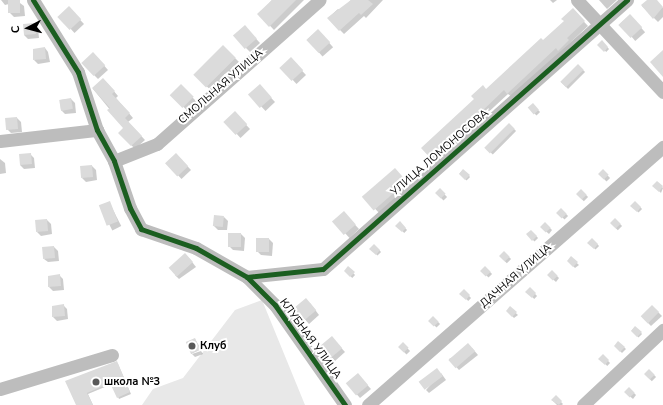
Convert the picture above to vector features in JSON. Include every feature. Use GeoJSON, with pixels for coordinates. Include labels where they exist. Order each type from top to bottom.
{"type":"FeatureCollection","features":[{"type":"Feature","properties":{"kind":"street","name":"КЛУБНАЯ УЛИЦА"},"geometry":{"type":"LineString","coordinates":[[33,0],[78,72],[97,130],[114,161],[130,208],[141,229],[196,248],[247,277],[275,305],[345,405]]}},
{"type":"Feature","properties":{"kind":"street","name":"СМОЛЬНАЯ УЛИЦА"},"geometry":{"type":"LineString","coordinates":[[114,161],[157,144],[320,0]]}},
{"type":"Feature","properties":{"kind":"street"},"geometry":{"type":"LineString","coordinates":[[577,0],[599,26],[663,92]]}},
{"type":"Feature","properties":{"kind":"street","name":"УЛИЦА ЛОМОНОСОВА"},"geometry":{"type":"LineString","coordinates":[[247,277],[323,269],[627,0]]}},
{"type":"Feature","properties":{"kind":"street"},"geometry":{"type":"LineString","coordinates":[[0,141],[97,130]]}},
{"type":"Feature","properties":{"kind":"street","name":"ДАЧНАЯ УЛИЦА"},"geometry":{"type":"LineString","coordinates":[[368,405],[663,146]]}},
{"type":"Feature","properties":{"kind":"street"},"geometry":{"type":"LineString","coordinates":[[582,405],[663,330]]}},
{"type":"Feature","properties":{"kind":"street"},"geometry":{"type":"LineString","coordinates":[[0,389],[112,355]]}},
{"type":"Feature","properties":{"kind":"shaded area"},"geometry":{"type":"Polygon","coordinates":[[[262,300],[305,405],[142,405],[153,389],[183,378],[235,310],[262,300]]]}},
{"type":"Feature","properties":{"kind":"building"},"geometry":{"type":"Polygon","coordinates":[[[8,0],[20,0],[20,13],[8,13],[8,0]]]}},
{"type":"Feature","properties":{"kind":"building"},"geometry":{"type":"Polygon","coordinates":[[[272,0],[296,0],[269,27],[257,14],[272,0]]]}},
{"type":"Feature","properties":{"kind":"building"},"geometry":{"type":"Polygon","coordinates":[[[351,0],[368,0],[373,4],[361,15],[359,13],[339,31],[327,18],[351,0]]]}},
{"type":"Feature","properties":{"kind":"building"},"geometry":{"type":"Polygon","coordinates":[[[647,0],[657,0],[663,7],[653,19],[641,5],[647,0]]]}},
{"type":"Feature","properties":{"kind":"building"},"geometry":{"type":"Polygon","coordinates":[[[69,6],[81,19],[70,30],[57,17],[69,6]]]}},
{"type":"Feature","properties":{"kind":"building"},"geometry":{"type":"Polygon","coordinates":[[[573,8],[585,21],[567,38],[569,40],[558,51],[556,48],[507,94],[504,90],[478,115],[480,118],[433,161],[421,148],[474,99],[471,96],[483,85],[486,89],[541,38],[543,40],[564,21],[561,19],[573,8]]]}},
{"type":"Feature","properties":{"kind":"building"},"geometry":{"type":"Polygon","coordinates":[[[630,14],[642,27],[631,38],[618,25],[630,14]]]}},
{"type":"Feature","properties":{"kind":"building"},"geometry":{"type":"Polygon","coordinates":[[[35,23],[36,34],[24,35],[23,24],[35,23]]]}},
{"type":"Feature","properties":{"kind":"building"},"geometry":{"type":"Polygon","coordinates":[[[245,25],[257,39],[245,49],[233,35],[245,25]]]}},
{"type":"Feature","properties":{"kind":"building"},"geometry":{"type":"Polygon","coordinates":[[[318,29],[330,42],[319,53],[306,40],[318,29]]]}},
{"type":"Feature","properties":{"kind":"building"},"geometry":{"type":"Polygon","coordinates":[[[602,40],[608,47],[604,52],[597,45],[602,40]]]}},
{"type":"Feature","properties":{"kind":"building"},"geometry":{"type":"Polygon","coordinates":[[[223,45],[236,58],[206,87],[193,75],[223,45]]]}},
{"type":"Feature","properties":{"kind":"building"},"geometry":{"type":"Polygon","coordinates":[[[45,47],[46,59],[33,60],[33,49],[45,47]]]}},
{"type":"Feature","properties":{"kind":"building"},"geometry":{"type":"Polygon","coordinates":[[[663,50],[663,77],[650,62],[663,50]]]}},
{"type":"Feature","properties":{"kind":"building"},"geometry":{"type":"Polygon","coordinates":[[[93,52],[105,65],[94,76],[81,63],[93,52]]]}},
{"type":"Feature","properties":{"kind":"building"},"geometry":{"type":"Polygon","coordinates":[[[291,57],[303,70],[292,81],[279,68],[291,57]]]}},
{"type":"Feature","properties":{"kind":"building"},"geometry":{"type":"Polygon","coordinates":[[[578,64],[584,70],[566,87],[560,82],[578,64]]]}},
{"type":"Feature","properties":{"kind":"building"},"geometry":{"type":"Polygon","coordinates":[[[103,78],[115,91],[112,94],[130,113],[125,118],[142,136],[131,146],[118,133],[123,128],[107,110],[110,108],[92,88],[103,78]]]}},
{"type":"Feature","properties":{"kind":"building"},"geometry":{"type":"Polygon","coordinates":[[[181,84],[194,97],[182,108],[170,95],[181,84]]]}},
{"type":"Feature","properties":{"kind":"building"},"geometry":{"type":"Polygon","coordinates":[[[260,84],[272,98],[260,108],[248,94],[260,84]]]}},
{"type":"Feature","properties":{"kind":"building"},"geometry":{"type":"Polygon","coordinates":[[[71,98],[73,109],[61,111],[59,100],[71,98]]]}},
{"type":"Feature","properties":{"kind":"building"},"geometry":{"type":"Polygon","coordinates":[[[533,103],[539,110],[534,114],[528,108],[533,103]]]}},
{"type":"Feature","properties":{"kind":"building"},"geometry":{"type":"Polygon","coordinates":[[[235,111],[247,124],[236,135],[223,122],[235,111]]]}},
{"type":"Feature","properties":{"kind":"building"},"geometry":{"type":"Polygon","coordinates":[[[17,117],[18,129],[6,130],[5,118],[17,117]]]}},
{"type":"Feature","properties":{"kind":"building"},"geometry":{"type":"Polygon","coordinates":[[[509,123],[515,129],[490,153],[484,148],[509,123]]]}},
{"type":"Feature","properties":{"kind":"building"},"geometry":{"type":"Polygon","coordinates":[[[31,153],[32,164],[20,165],[19,154],[31,153]]]}},
{"type":"Feature","properties":{"kind":"building"},"geometry":{"type":"Polygon","coordinates":[[[176,153],[188,166],[177,176],[165,163],[176,153]]]}},
{"type":"Feature","properties":{"kind":"building"},"geometry":{"type":"Polygon","coordinates":[[[92,165],[93,177],[81,178],[80,166],[92,165]]]}},
{"type":"Feature","properties":{"kind":"building"},"geometry":{"type":"Polygon","coordinates":[[[395,168],[407,182],[374,210],[362,197],[395,168]]]}},
{"type":"Feature","properties":{"kind":"building"},"geometry":{"type":"Polygon","coordinates":[[[463,169],[470,175],[465,180],[459,174],[463,169]]]}},
{"type":"Feature","properties":{"kind":"building"},"geometry":{"type":"Polygon","coordinates":[[[603,169],[609,175],[604,180],[598,174],[603,169]]]}},
{"type":"Feature","properties":{"kind":"building"},"geometry":{"type":"Polygon","coordinates":[[[657,181],[663,186],[659,192],[652,186],[657,181]]]}},
{"type":"Feature","properties":{"kind":"building"},"geometry":{"type":"Polygon","coordinates":[[[440,188],[446,194],[441,199],[435,193],[440,188]]]}},
{"type":"Feature","properties":{"kind":"building"},"geometry":{"type":"Polygon","coordinates":[[[581,189],[587,195],[582,200],[576,194],[581,189]]]}},
{"type":"Feature","properties":{"kind":"building"},"geometry":{"type":"Polygon","coordinates":[[[110,201],[118,222],[107,226],[99,205],[110,201]]]}},
{"type":"Feature","properties":{"kind":"building"},"geometry":{"type":"Polygon","coordinates":[[[635,201],[641,207],[637,212],[630,206],[635,201]]]}},
{"type":"Feature","properties":{"kind":"building"},"geometry":{"type":"Polygon","coordinates":[[[561,208],[567,214],[562,219],[556,213],[561,208]]]}},
{"type":"Feature","properties":{"kind":"building"},"geometry":{"type":"Polygon","coordinates":[[[344,211],[356,225],[344,235],[332,221],[344,211]]]}},
{"type":"Feature","properties":{"kind":"building"},"geometry":{"type":"Polygon","coordinates":[[[214,215],[224,216],[223,227],[213,226],[214,215]]]}},
{"type":"Feature","properties":{"kind":"building"},"geometry":{"type":"Polygon","coordinates":[[[615,218],[621,224],[616,229],[610,223],[615,218]]]}},
{"type":"Feature","properties":{"kind":"building"},"geometry":{"type":"Polygon","coordinates":[[[47,219],[48,231],[36,232],[35,220],[47,219]]]}},
{"type":"Feature","properties":{"kind":"building"},"geometry":{"type":"Polygon","coordinates":[[[400,221],[406,228],[402,232],[395,226],[400,221]]]}},
{"type":"Feature","properties":{"kind":"building"},"geometry":{"type":"Polygon","coordinates":[[[545,222],[551,228],[546,233],[540,227],[545,222]]]}},
{"type":"Feature","properties":{"kind":"building"},"geometry":{"type":"Polygon","coordinates":[[[531,230],[537,236],[532,241],[526,234],[531,230]]]}},
{"type":"Feature","properties":{"kind":"building"},"geometry":{"type":"Polygon","coordinates":[[[228,233],[241,233],[241,247],[228,247],[228,233]]]}},
{"type":"Feature","properties":{"kind":"building"},"geometry":{"type":"Polygon","coordinates":[[[256,238],[269,238],[269,252],[256,252],[256,238]]]}},
{"type":"Feature","properties":{"kind":"building"},"geometry":{"type":"Polygon","coordinates":[[[592,238],[598,244],[594,249],[587,243],[592,238]]]}},
{"type":"Feature","properties":{"kind":"building"},"geometry":{"type":"Polygon","coordinates":[[[374,244],[380,250],[376,255],[369,249],[374,244]]]}},
{"type":"Feature","properties":{"kind":"building"},"geometry":{"type":"Polygon","coordinates":[[[54,246],[55,258],[43,259],[42,247],[54,246]]]}},
{"type":"Feature","properties":{"kind":"building"},"geometry":{"type":"Polygon","coordinates":[[[504,251],[510,257],[505,262],[499,256],[504,251]]]}},
{"type":"Feature","properties":{"kind":"building"},"geometry":{"type":"Polygon","coordinates":[[[185,253],[193,262],[177,277],[169,268],[185,253]]]}},
{"type":"Feature","properties":{"kind":"building"},"geometry":{"type":"Polygon","coordinates":[[[571,256],[578,262],[573,267],[567,261],[571,256]]]}},
{"type":"Feature","properties":{"kind":"building"},"geometry":{"type":"Polygon","coordinates":[[[348,266],[355,272],[350,277],[344,271],[348,266]]]}},
{"type":"Feature","properties":{"kind":"building"},"geometry":{"type":"Polygon","coordinates":[[[485,266],[491,272],[486,277],[480,271],[485,266]]]}},
{"type":"Feature","properties":{"kind":"building"},"geometry":{"type":"Polygon","coordinates":[[[552,270],[558,276],[553,281],[547,275],[552,270]]]}},
{"type":"Feature","properties":{"kind":"building"},"geometry":{"type":"Polygon","coordinates":[[[60,274],[61,286],[48,287],[48,276],[60,274]]]}},
{"type":"Feature","properties":{"kind":"building"},"geometry":{"type":"Polygon","coordinates":[[[530,287],[536,293],[532,298],[525,292],[530,287]]]}},
{"type":"Feature","properties":{"kind":"building"},"geometry":{"type":"Polygon","coordinates":[[[464,289],[470,295],[466,300],[459,294],[464,289]]]}},
{"type":"Feature","properties":{"kind":"building"},"geometry":{"type":"Polygon","coordinates":[[[306,298],[316,310],[304,321],[294,308],[306,298]]]}},
{"type":"Feature","properties":{"kind":"building"},"geometry":{"type":"Polygon","coordinates":[[[64,304],[65,316],[52,317],[52,306],[64,304]]]}},
{"type":"Feature","properties":{"kind":"building"},"geometry":{"type":"Polygon","coordinates":[[[652,305],[659,312],[648,323],[641,316],[652,305]]]}},
{"type":"Feature","properties":{"kind":"building"},"geometry":{"type":"Polygon","coordinates":[[[510,306],[517,312],[512,317],[506,311],[510,306]]]}},
{"type":"Feature","properties":{"kind":"building"},"geometry":{"type":"Polygon","coordinates":[[[433,316],[439,322],[434,327],[428,321],[433,316]]]}},
{"type":"Feature","properties":{"kind":"building"},"geometry":{"type":"Polygon","coordinates":[[[635,326],[642,332],[637,337],[631,331],[635,326]]]}},
{"type":"Feature","properties":{"kind":"building"},"geometry":{"type":"Polygon","coordinates":[[[332,336],[342,348],[330,359],[320,346],[332,336]]]}},
{"type":"Feature","properties":{"kind":"building","name":"Клуб"},"geometry":{"type":"Polygon","coordinates":[[[195,338],[200,350],[191,354],[186,342],[195,338]]]}},
{"type":"Feature","properties":{"kind":"building"},"geometry":{"type":"Polygon","coordinates":[[[618,341],[625,347],[620,352],[614,346],[618,341]]]}},
{"type":"Feature","properties":{"kind":"building"},"geometry":{"type":"Polygon","coordinates":[[[403,342],[409,348],[404,353],[398,347],[403,342]]]}},
{"type":"Feature","properties":{"kind":"building"},"geometry":{"type":"Polygon","coordinates":[[[468,343],[475,351],[456,368],[448,360],[468,343]]]}},
{"type":"Feature","properties":{"kind":"building"},"geometry":{"type":"Polygon","coordinates":[[[603,354],[609,360],[605,365],[598,359],[603,354]]]}},
{"type":"Feature","properties":{"kind":"building","name":"школа №3"},"geometry":{"type":"Polygon","coordinates":[[[117,361],[130,392],[117,398],[110,383],[87,393],[93,405],[76,405],[65,381],[117,361]]]}},
{"type":"Feature","properties":{"kind":"building"},"geometry":{"type":"Polygon","coordinates":[[[437,368],[443,376],[425,390],[419,382],[437,368]]]}},
{"type":"Feature","properties":{"kind":"building"},"geometry":{"type":"Polygon","coordinates":[[[649,369],[655,375],[650,380],[644,374],[649,369]]]}},
{"type":"Feature","properties":{"kind":"building"},"geometry":{"type":"Polygon","coordinates":[[[358,373],[368,385],[356,396],[346,383],[358,373]]]}},
{"type":"Feature","properties":{"kind":"building"},"geometry":{"type":"Polygon","coordinates":[[[629,387],[635,393],[630,398],[624,392],[629,387]]]}},
{"type":"Feature","properties":{"kind":"building"},"geometry":{"type":"Polygon","coordinates":[[[556,395],[562,401],[559,405],[551,400],[556,395]]]}},
{"type":"Feature","properties":{"kind":"cycle path"},"geometry":{"type":"LineString","coordinates":[[33,0],[78,72],[97,130],[114,161],[130,208],[141,229],[196,248],[247,277],[275,305],[345,405]]}},
{"type":"Feature","properties":{"kind":"cycle path"},"geometry":{"type":"LineString","coordinates":[[247,277],[323,269],[627,0]]}},
{"type":"Feature","properties":{"kind":"place","name":"Клуб"},"geometry":{"type":"Point","coordinates":[192,346]}},
{"type":"Feature","properties":{"kind":"place","name":"школа №3"},"geometry":{"type":"Point","coordinates":[96,382]}}]}
